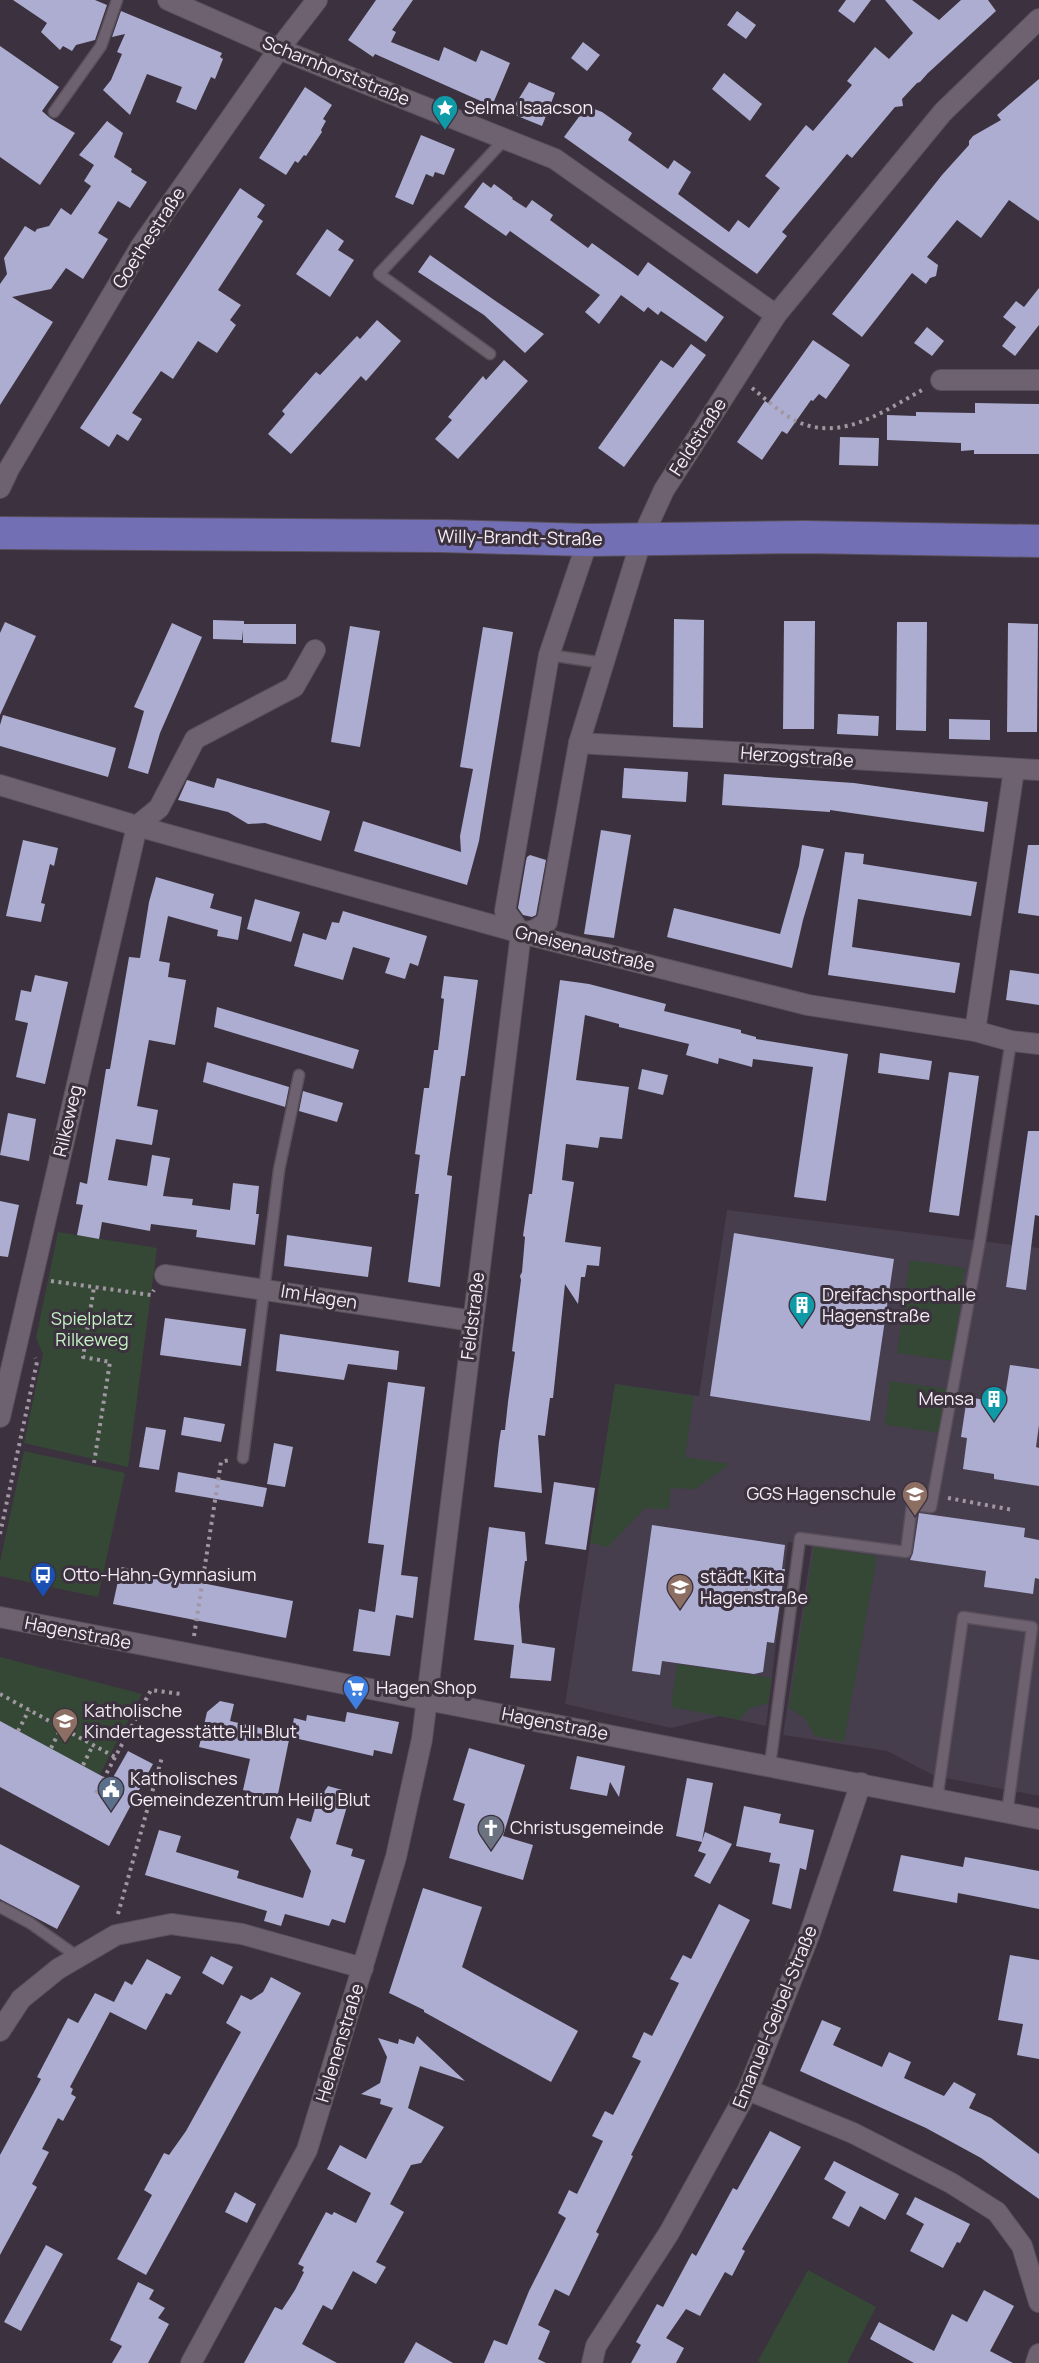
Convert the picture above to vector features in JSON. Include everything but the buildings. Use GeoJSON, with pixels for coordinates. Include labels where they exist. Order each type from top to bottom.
{"type":"FeatureCollection","features":[{"type":"Feature","properties":{"kind":"main road","name":"Willy-Brandt-Straße"},"geometry":{"type":"LineString","coordinates":[[0,533],[417,536],[588,540],[804,537],[1039,541]]}},
{"type":"Feature","properties":{"kind":"street","name":"Scharnhorststraße"},"geometry":{"type":"LineString","coordinates":[[168,0],[279,49],[555,159],[776,315]]}},
{"type":"Feature","properties":{"kind":"street","name":"Goethestraße"},"geometry":{"type":"LineString","coordinates":[[0,488],[14,460],[141,246],[279,49],[317,0]]}},
{"type":"Feature","properties":{"kind":"street","name":"Feldstraße"},"geometry":{"type":"LineString","coordinates":[[428,1700],[472,1321],[521,933],[535,930],[547,922],[579,743],[642,538],[664,490],[776,315],[943,112],[1039,19]]}},
{"type":"Feature","properties":{"kind":"street"},"geometry":{"type":"LineString","coordinates":[[941,380],[1039,380]]}},
{"type":"Feature","properties":{"kind":"street"},"geometry":{"type":"LineString","coordinates":[[521,933],[505,911],[549,655],[588,540]]}},
{"type":"Feature","properties":{"kind":"street"},"geometry":{"type":"LineString","coordinates":[[137,826],[159,808],[195,739],[294,687],[315,650]]}},
{"type":"Feature","properties":{"kind":"street","name":"Herzogstraße"},"geometry":{"type":"LineString","coordinates":[[579,743],[1039,770]]}},
{"type":"Feature","properties":{"kind":"street"},"geometry":{"type":"LineString","coordinates":[[975,1031],[1014,770]]}},
{"type":"Feature","properties":{"kind":"street","name":"Gneisenaustraße"},"geometry":{"type":"LineString","coordinates":[[0,785],[137,826],[521,933],[808,1005],[975,1031],[1011,1041],[1039,1044]]}},
{"type":"Feature","properties":{"kind":"street","name":"Rilkeweg"},"geometry":{"type":"LineString","coordinates":[[0,1417],[137,826]]}},
{"type":"Feature","properties":{"kind":"street","name":"Im Hagen"},"geometry":{"type":"LineString","coordinates":[[165,1275],[472,1321]]}},
{"type":"Feature","properties":{"kind":"street","name":"Hagenstraße"},"geometry":{"type":"LineString","coordinates":[[0,1617],[1039,1819]]}},
{"type":"Feature","properties":{"kind":"street","name":"Helenenstraße"},"geometry":{"type":"LineString","coordinates":[[191,2363],[307,2150],[396,1857],[428,1700]]}},
{"type":"Feature","properties":{"kind":"street","name":"Emanuel-Geibel-Straße"},"geometry":{"type":"LineString","coordinates":[[592,2363],[596,2346],[669,2233],[748,2090],[810,1933],[861,1783]]}},
{"type":"Feature","properties":{"kind":"street"},"geometry":{"type":"LineString","coordinates":[[0,2031],[6,2009],[58,1969],[116,1935],[171,1924],[242,1935],[363,1968]]}},
{"type":"Feature","properties":{"kind":"street"},"geometry":{"type":"LineString","coordinates":[[748,2090],[853,2133],[951,2183],[997,2212],[1022,2246],[1038,2290]]}},
{"type":"Feature","properties":{"kind":"street"},"geometry":{"type":"LineString","coordinates":[[1036,2363],[1039,2354]]}},
{"type":"Feature","properties":{"kind":"lane"},"geometry":{"type":"LineString","coordinates":[[54,112],[101,46],[117,0]]}},
{"type":"Feature","properties":{"kind":"lane"},"geometry":{"type":"LineString","coordinates":[[490,354],[379,274],[505,139]]}},
{"type":"Feature","properties":{"kind":"lane"},"geometry":{"type":"LineString","coordinates":[[549,655],[604,663]]}},
{"type":"Feature","properties":{"kind":"lane"},"geometry":{"type":"LineString","coordinates":[[770,1765],[800,1538],[906,1552],[912,1505],[931,1507],[980,1240],[1011,1041]]}},
{"type":"Feature","properties":{"kind":"lane"},"geometry":{"type":"LineString","coordinates":[[243,1458],[279,1170],[299,1075]]}},
{"type":"Feature","properties":{"kind":"lane"},"geometry":{"type":"LineString","coordinates":[[937,1798],[963,1617],[1032,1627],[1007,1813]]}},
{"type":"Feature","properties":{"kind":"lane"},"geometry":{"type":"LineString","coordinates":[[0,1907],[30,1923],[78,1957]]}},
{"type":"Feature","properties":{"kind":"path"},"geometry":{"type":"LineString","coordinates":[[737,377],[797,421],[821,428],[844,427],[866,421],[941,380]]}},
{"type":"Feature","properties":{"kind":"path"},"geometry":{"type":"LineString","coordinates":[[32,1279],[151,1295],[165,1275]]}},
{"type":"Feature","properties":{"kind":"path"},"geometry":{"type":"LineString","coordinates":[[94,1287],[83,1357],[110,1362],[89,1462],[102,1465]]}},
{"type":"Feature","properties":{"kind":"path"},"geometry":{"type":"LineString","coordinates":[[0,1534],[38,1362],[19,1335]]}},
{"type":"Feature","properties":{"kind":"path"},"geometry":{"type":"LineString","coordinates":[[19,1447],[30,1449]]}},
{"type":"Feature","properties":{"kind":"path"},"geometry":{"type":"LineString","coordinates":[[191,1655],[221,1462],[243,1458]]}},
{"type":"Feature","properties":{"kind":"path"},"geometry":{"type":"LineString","coordinates":[[933,1496],[1012,1510]]}},
{"type":"Feature","properties":{"kind":"path"},"geometry":{"type":"LineString","coordinates":[[745,1590],[793,1595]]}},
{"type":"Feature","properties":{"kind":"path"},"geometry":{"type":"LineString","coordinates":[[96,1793],[151,1690],[181,1694]]}},
{"type":"Feature","properties":{"kind":"path"},"geometry":{"type":"LineString","coordinates":[[0,1694],[115,1757]]}},
{"type":"Feature","properties":{"kind":"path"},"geometry":{"type":"LineString","coordinates":[[18,1731],[29,1710]]}},
{"type":"Feature","properties":{"kind":"path"},"geometry":{"type":"LineString","coordinates":[[51,1748],[61,1728]]}},
{"type":"Feature","properties":{"kind":"path"},"geometry":{"type":"LineString","coordinates":[[83,1765],[93,1745]]}},
{"type":"Feature","properties":{"kind":"path"},"geometry":{"type":"LineString","coordinates":[[116,1935],[114,1928],[162,1757]]}},
{"type":"Feature","properties":{"kind":"shaded area","name":"GGS Hagenschule"},"geometry":{"type":"Polygon","coordinates":[[[727,1210],[1039,1248],[1039,1796],[935,1776],[887,1751],[783,1735],[812,1546],[788,1542],[766,1726],[720,1716],[671,1728],[565,1704],[615,1384],[699,1396],[727,1210]]]}},
{"type":"Feature","properties":{"kind":"green space","name":"Spielplatz Rilkeweg"},"geometry":{"type":"Polygon","coordinates":[[[58,1232],[157,1248],[128,1467],[24,1443],[43,1354],[36,1338],[58,1232]]]}},
{"type":"Feature","properties":{"kind":"green space"},"geometry":{"type":"Polygon","coordinates":[[[910,1260],[965,1268],[952,1361],[897,1353],[910,1260]]]}},
{"type":"Feature","properties":{"kind":"green space"},"geometry":{"type":"Polygon","coordinates":[[[890,1381],[948,1389],[943,1433],[885,1425],[890,1381]]]}},
{"type":"Feature","properties":{"kind":"green space"},"geometry":{"type":"Polygon","coordinates":[[[615,1384],[694,1396],[685,1457],[730,1464],[695,1489],[671,1488],[669,1509],[645,1508],[608,1547],[590,1543],[615,1384]]]}},
{"type":"Feature","properties":{"kind":"green space"},"geometry":{"type":"Polygon","coordinates":[[[24,1451],[125,1473],[98,1597],[0,1576],[0,1562],[24,1451]]]}},
{"type":"Feature","properties":{"kind":"green space"},"geometry":{"type":"Polygon","coordinates":[[[814,1546],[877,1556],[844,1742],[815,1736],[805,1718],[789,1708],[814,1546]]]}},
{"type":"Feature","properties":{"kind":"green space"},"geometry":{"type":"Polygon","coordinates":[[[0,1657],[142,1694],[99,1776],[0,1722],[0,1657]]]}},
{"type":"Feature","properties":{"kind":"green space"},"geometry":{"type":"Polygon","coordinates":[[[677,1664],[772,1678],[768,1704],[752,1708],[740,1720],[671,1707],[677,1664]]]}},
{"type":"Feature","properties":{"kind":"green space"},"geometry":{"type":"Polygon","coordinates":[[[808,2270],[876,2307],[847,2363],[762,2363],[758,2361],[808,2270]]]}},
{"type":"Feature","properties":{"kind":"place","name":"Selma Isaacson"},"geometry":{"type":"Point","coordinates":[445,131]}},
{"type":"Feature","properties":{"kind":"place","name":"Dreifachsporthalle Hagenstraße"},"geometry":{"type":"Point","coordinates":[802,1328]}},
{"type":"Feature","properties":{"kind":"place","name":"Mensa"},"geometry":{"type":"Point","coordinates":[994,1422]}},
{"type":"Feature","properties":{"kind":"place","name":"GGS Hagenschule"},"geometry":{"type":"Point","coordinates":[915,1517]}},
{"type":"Feature","properties":{"kind":"place","name":"Otto-Hahn-Gymnasium"},"geometry":{"type":"Point","coordinates":[43,1598]}},
{"type":"Feature","properties":{"kind":"place","name":"städt. Kita Hagenstraße"},"geometry":{"type":"Point","coordinates":[680,1610]}},
{"type":"Feature","properties":{"kind":"place","name":"Hagen Shop"},"geometry":{"type":"Point","coordinates":[356,1711]}},
{"type":"Feature","properties":{"kind":"place","name":"Katholische Kindertagesstätte Hl. Blut"},"geometry":{"type":"Point","coordinates":[65,1744]}},
{"type":"Feature","properties":{"kind":"place","name":"Katholisches Gemeindezentrum Heilig Blut"},"geometry":{"type":"Point","coordinates":[111,1812]}},
{"type":"Feature","properties":{"kind":"place","name":"Christusgemeinde"},"geometry":{"type":"Point","coordinates":[491,1851]}}]}
